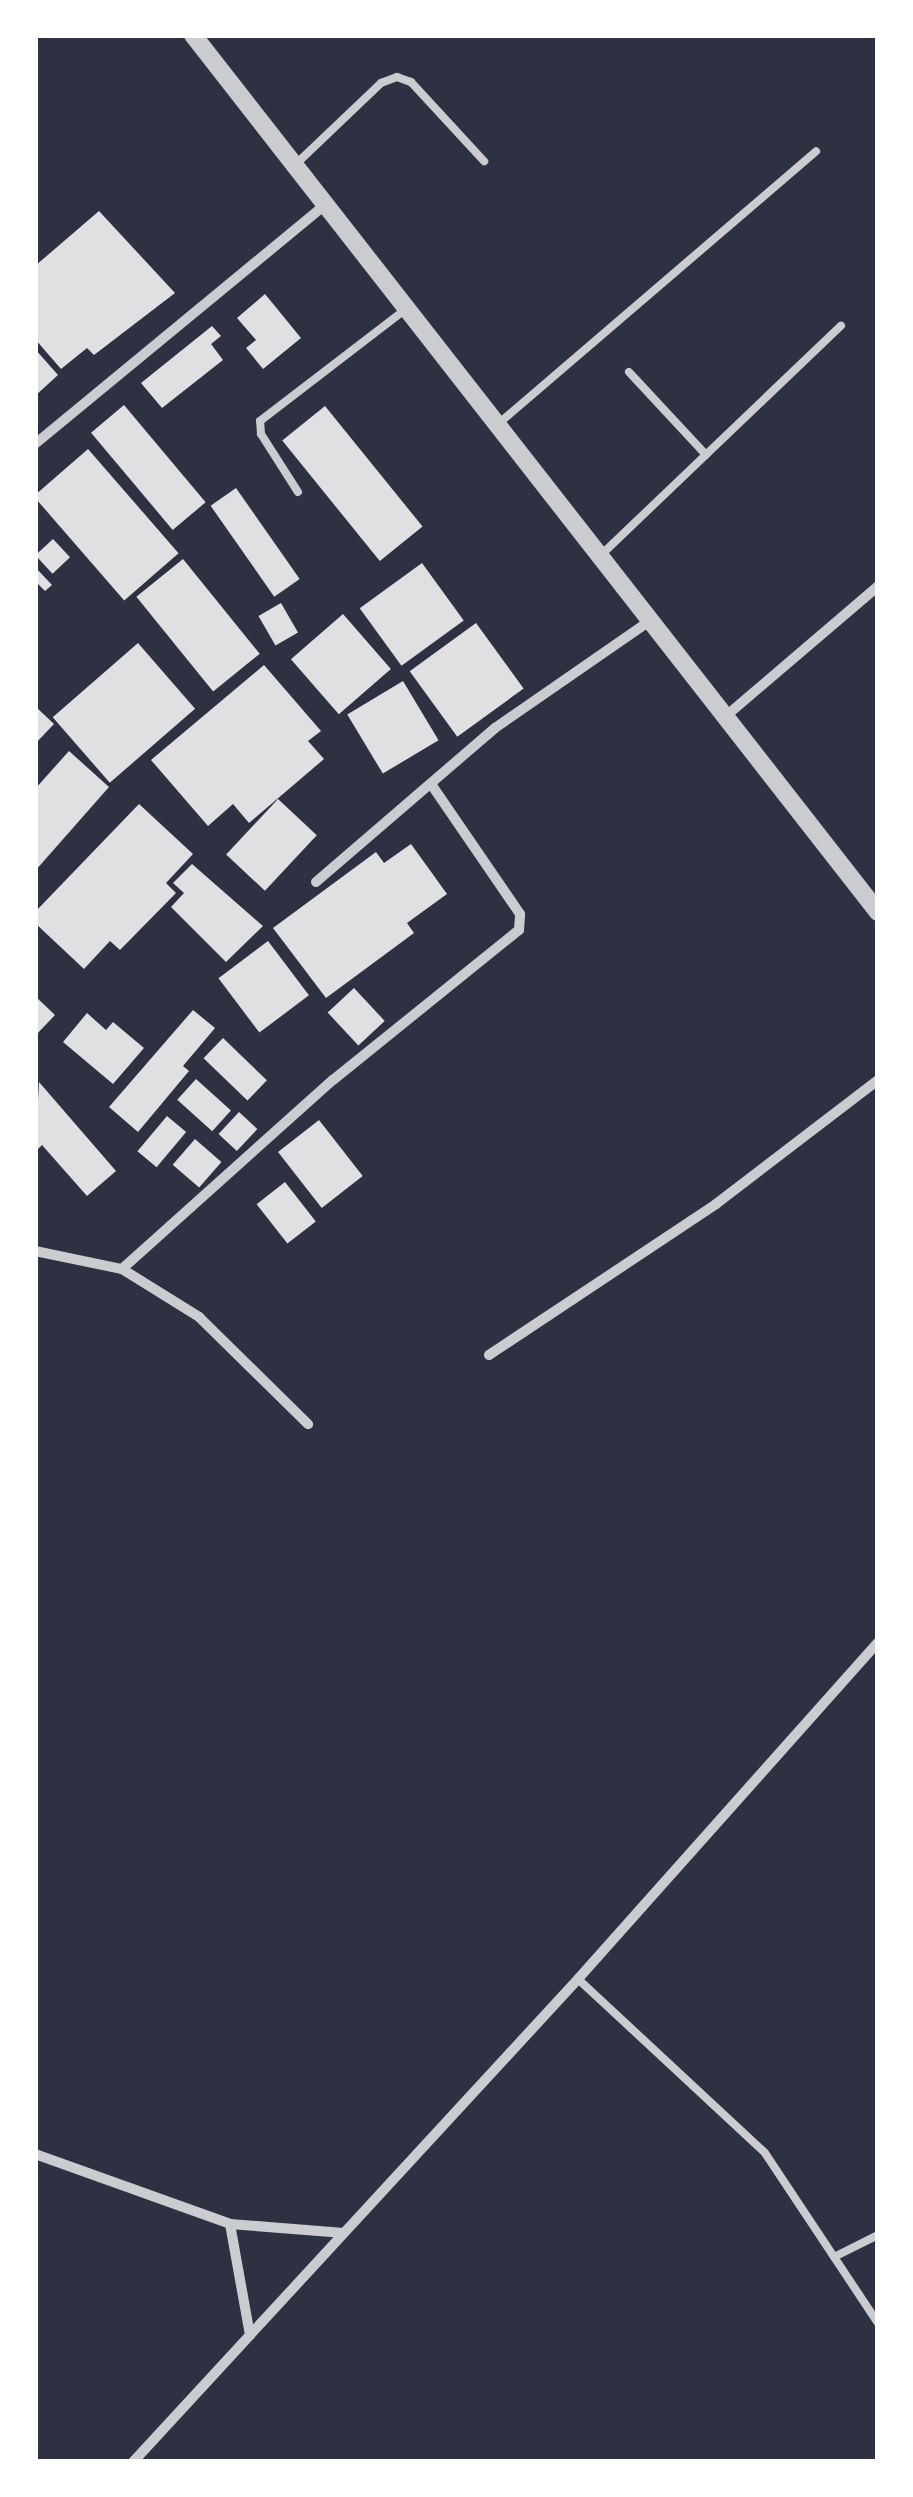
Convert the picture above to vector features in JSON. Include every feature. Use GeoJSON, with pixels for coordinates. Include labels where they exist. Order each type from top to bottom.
{"type":"FeatureCollection","features":[{"type":"Feature","properties":{"kind":"street"},"geometry":{"type":"LineString","coordinates":[[193,35],[878,912]]}},
{"type":"Feature","properties":{"kind":"street"},"geometry":{"type":"LineString","coordinates":[[35,444],[326,204]]}},
{"type":"Feature","properties":{"kind":"street"},"geometry":{"type":"LineString","coordinates":[[726,716],[878,586]]}},
{"type":"Feature","properties":{"kind":"street"},"geometry":{"type":"LineString","coordinates":[[316,882],[495,728],[652,620]]}},
{"type":"Feature","properties":{"kind":"street"},"geometry":{"type":"LineString","coordinates":[[122,1269],[333,1080],[520,930],[520,914],[431,784]]}},
{"type":"Feature","properties":{"kind":"street"},"geometry":{"type":"LineString","coordinates":[[489,1355],[716,1204],[878,1080]]}},
{"type":"Feature","properties":{"kind":"street"},"geometry":{"type":"LineString","coordinates":[[35,1251],[122,1269],[198,1318],[308,1424]]}},
{"type":"Feature","properties":{"kind":"street"},"geometry":{"type":"LineString","coordinates":[[133,2462],[578,1979],[878,1642]]}},
{"type":"Feature","properties":{"kind":"street"},"geometry":{"type":"LineString","coordinates":[[35,2154],[230,2224],[344,2233]]}},
{"type":"Feature","properties":{"kind":"street"},"geometry":{"type":"LineString","coordinates":[[230,2224],[250,2335]]}},
{"type":"Feature","properties":{"kind":"lane"},"geometry":{"type":"LineString","coordinates":[[295,165],[380,82],[397,77],[411,82],[484,161]]}},
{"type":"Feature","properties":{"kind":"lane"},"geometry":{"type":"LineString","coordinates":[[498,424],[816,151]]}},
{"type":"Feature","properties":{"kind":"lane"},"geometry":{"type":"LineString","coordinates":[[298,492],[261,434],[260,420],[408,308]]}},
{"type":"Feature","properties":{"kind":"lane"},"geometry":{"type":"LineString","coordinates":[[601,555],[842,326]]}},
{"type":"Feature","properties":{"kind":"lane"},"geometry":{"type":"LineString","coordinates":[[629,372],[706,455]]}},
{"type":"Feature","properties":{"kind":"lane"},"geometry":{"type":"LineString","coordinates":[[578,1979],[765,2152],[878,2323]]}},
{"type":"Feature","properties":{"kind":"lane"},"geometry":{"type":"LineString","coordinates":[[834,2258],[878,2235]]}},
{"type":"Feature","properties":{"kind":"building"},"geometry":{"type":"Polygon","coordinates":[[[99,211],[175,293],[94,355],[87,348],[61,369],[35,339],[35,266],[99,211]]]}},
{"type":"Feature","properties":{"kind":"building"},"geometry":{"type":"Polygon","coordinates":[[[265,294],[301,338],[263,369],[246,348],[256,340],[237,318],[265,294]]]}},
{"type":"Feature","properties":{"kind":"building"},"geometry":{"type":"Polygon","coordinates":[[[212,326],[221,336],[211,344],[223,360],[162,408],[141,383],[212,326]]]}},
{"type":"Feature","properties":{"kind":"building"},"geometry":{"type":"Polygon","coordinates":[[[35,349],[58,375],[35,396],[35,349]]]}},
{"type":"Feature","properties":{"kind":"building"},"geometry":{"type":"Polygon","coordinates":[[[124,405],[206,502],[173,530],[91,433],[124,405]]]}},
{"type":"Feature","properties":{"kind":"building"},"geometry":{"type":"Polygon","coordinates":[[[325,406],[423,526],[380,561],[282,441],[325,406]]]}},
{"type":"Feature","properties":{"kind":"building"},"geometry":{"type":"Polygon","coordinates":[[[88,449],[179,553],[124,600],[35,498],[88,449]]]}},
{"type":"Feature","properties":{"kind":"building"},"geometry":{"type":"Polygon","coordinates":[[[236,488],[300,579],[274,597],[211,506],[236,488]]]}},
{"type":"Feature","properties":{"kind":"building"},"geometry":{"type":"Polygon","coordinates":[[[53,539],[70,557],[52,574],[35,555],[53,539]]]}},
{"type":"Feature","properties":{"kind":"building"},"geometry":{"type":"Polygon","coordinates":[[[183,559],[260,654],[213,692],[136,597],[183,559]]]}},
{"type":"Feature","properties":{"kind":"building"},"geometry":{"type":"Polygon","coordinates":[[[422,563],[464,620],[401,666],[360,608],[422,563]]]}},
{"type":"Feature","properties":{"kind":"building"},"geometry":{"type":"Polygon","coordinates":[[[35,567],[52,585],[45,591],[35,581],[35,567]]]}},
{"type":"Feature","properties":{"kind":"building"},"geometry":{"type":"Polygon","coordinates":[[[281,603],[298,632],[275,645],[258,616],[281,603]]]}},
{"type":"Feature","properties":{"kind":"building"},"geometry":{"type":"Polygon","coordinates":[[[343,614],[391,669],[339,714],[291,659],[343,614]]]}},
{"type":"Feature","properties":{"kind":"building"},"geometry":{"type":"Polygon","coordinates":[[[476,623],[524,689],[457,737],[410,671],[476,623]]]}},
{"type":"Feature","properties":{"kind":"building"},"geometry":{"type":"Polygon","coordinates":[[[138,643],[195,709],[110,783],[53,717],[138,643]]]}},
{"type":"Feature","properties":{"kind":"building"},"geometry":{"type":"Polygon","coordinates":[[[264,665],[321,731],[308,741],[324,759],[249,823],[233,804],[208,826],[151,760],[264,665]]]}},
{"type":"Feature","properties":{"kind":"building"},"geometry":{"type":"Polygon","coordinates":[[[403,681],[439,740],[383,774],[347,714],[403,681]]]}},
{"type":"Feature","properties":{"kind":"building"},"geometry":{"type":"Polygon","coordinates":[[[35,706],[54,724],[35,744],[35,706]]]}},
{"type":"Feature","properties":{"kind":"building"},"geometry":{"type":"Polygon","coordinates":[[[69,751],[109,787],[35,871],[35,789],[69,751]]]}},
{"type":"Feature","properties":{"kind":"building"},"geometry":{"type":"Polygon","coordinates":[[[278,799],[317,835],[265,891],[226,855],[278,799]]]}},
{"type":"Feature","properties":{"kind":"building"},"geometry":{"type":"Polygon","coordinates":[[[139,804],[193,854],[166,883],[176,893],[120,950],[110,941],[84,969],[35,923],[35,912],[139,804]]]}},
{"type":"Feature","properties":{"kind":"building"},"geometry":{"type":"Polygon","coordinates":[[[411,844],[447,894],[407,923],[414,933],[326,998],[273,928],[376,852],[384,863],[411,844]]]}},
{"type":"Feature","properties":{"kind":"building"},"geometry":{"type":"Polygon","coordinates":[[[192,864],[263,926],[226,962],[171,907],[184,893],[173,883],[192,864]]]}},
{"type":"Feature","properties":{"kind":"building"},"geometry":{"type":"Polygon","coordinates":[[[268,941],[309,995],[259,1033],[218,978],[268,941]]]}},
{"type":"Feature","properties":{"kind":"building"},"geometry":{"type":"Polygon","coordinates":[[[354,988],[385,1021],[358,1045],[328,1013],[354,988]]]}},
{"type":"Feature","properties":{"kind":"building"},"geometry":{"type":"Polygon","coordinates":[[[35,996],[55,1015],[35,1036],[35,996]]]}},
{"type":"Feature","properties":{"kind":"building"},"geometry":{"type":"Polygon","coordinates":[[[193,1010],[215,1028],[183,1066],[189,1071],[138,1132],[109,1107],[193,1010]]]}},
{"type":"Feature","properties":{"kind":"building"},"geometry":{"type":"Polygon","coordinates":[[[87,1013],[106,1030],[113,1022],[144,1048],[113,1084],[63,1042],[87,1013]]]}},
{"type":"Feature","properties":{"kind":"building"},"geometry":{"type":"Polygon","coordinates":[[[223,1038],[267,1080],[247,1101],[204,1058],[223,1038]]]}},
{"type":"Feature","properties":{"kind":"building"},"geometry":{"type":"Polygon","coordinates":[[[196,1079],[231,1110],[212,1131],[177,1100],[196,1079]]]}},
{"type":"Feature","properties":{"kind":"building"},"geometry":{"type":"Polygon","coordinates":[[[39,1082],[116,1171],[87,1196],[42,1145],[35,1152],[39,1082]]]}},
{"type":"Feature","properties":{"kind":"building"},"geometry":{"type":"Polygon","coordinates":[[[239,1112],[257,1129],[237,1151],[219,1134],[239,1112]]]}},
{"type":"Feature","properties":{"kind":"building"},"geometry":{"type":"Polygon","coordinates":[[[167,1116],[186,1132],[157,1167],[137,1151],[167,1116]]]}},
{"type":"Feature","properties":{"kind":"building"},"geometry":{"type":"Polygon","coordinates":[[[319,1120],[363,1176],[322,1208],[278,1152],[319,1120]]]}},
{"type":"Feature","properties":{"kind":"building"},"geometry":{"type":"Polygon","coordinates":[[[195,1139],[221,1162],[199,1188],[173,1165],[195,1139]]]}},
{"type":"Feature","properties":{"kind":"building"},"geometry":{"type":"Polygon","coordinates":[[[285,1182],[316,1221],[287,1244],[257,1204],[285,1182]]]}}]}
